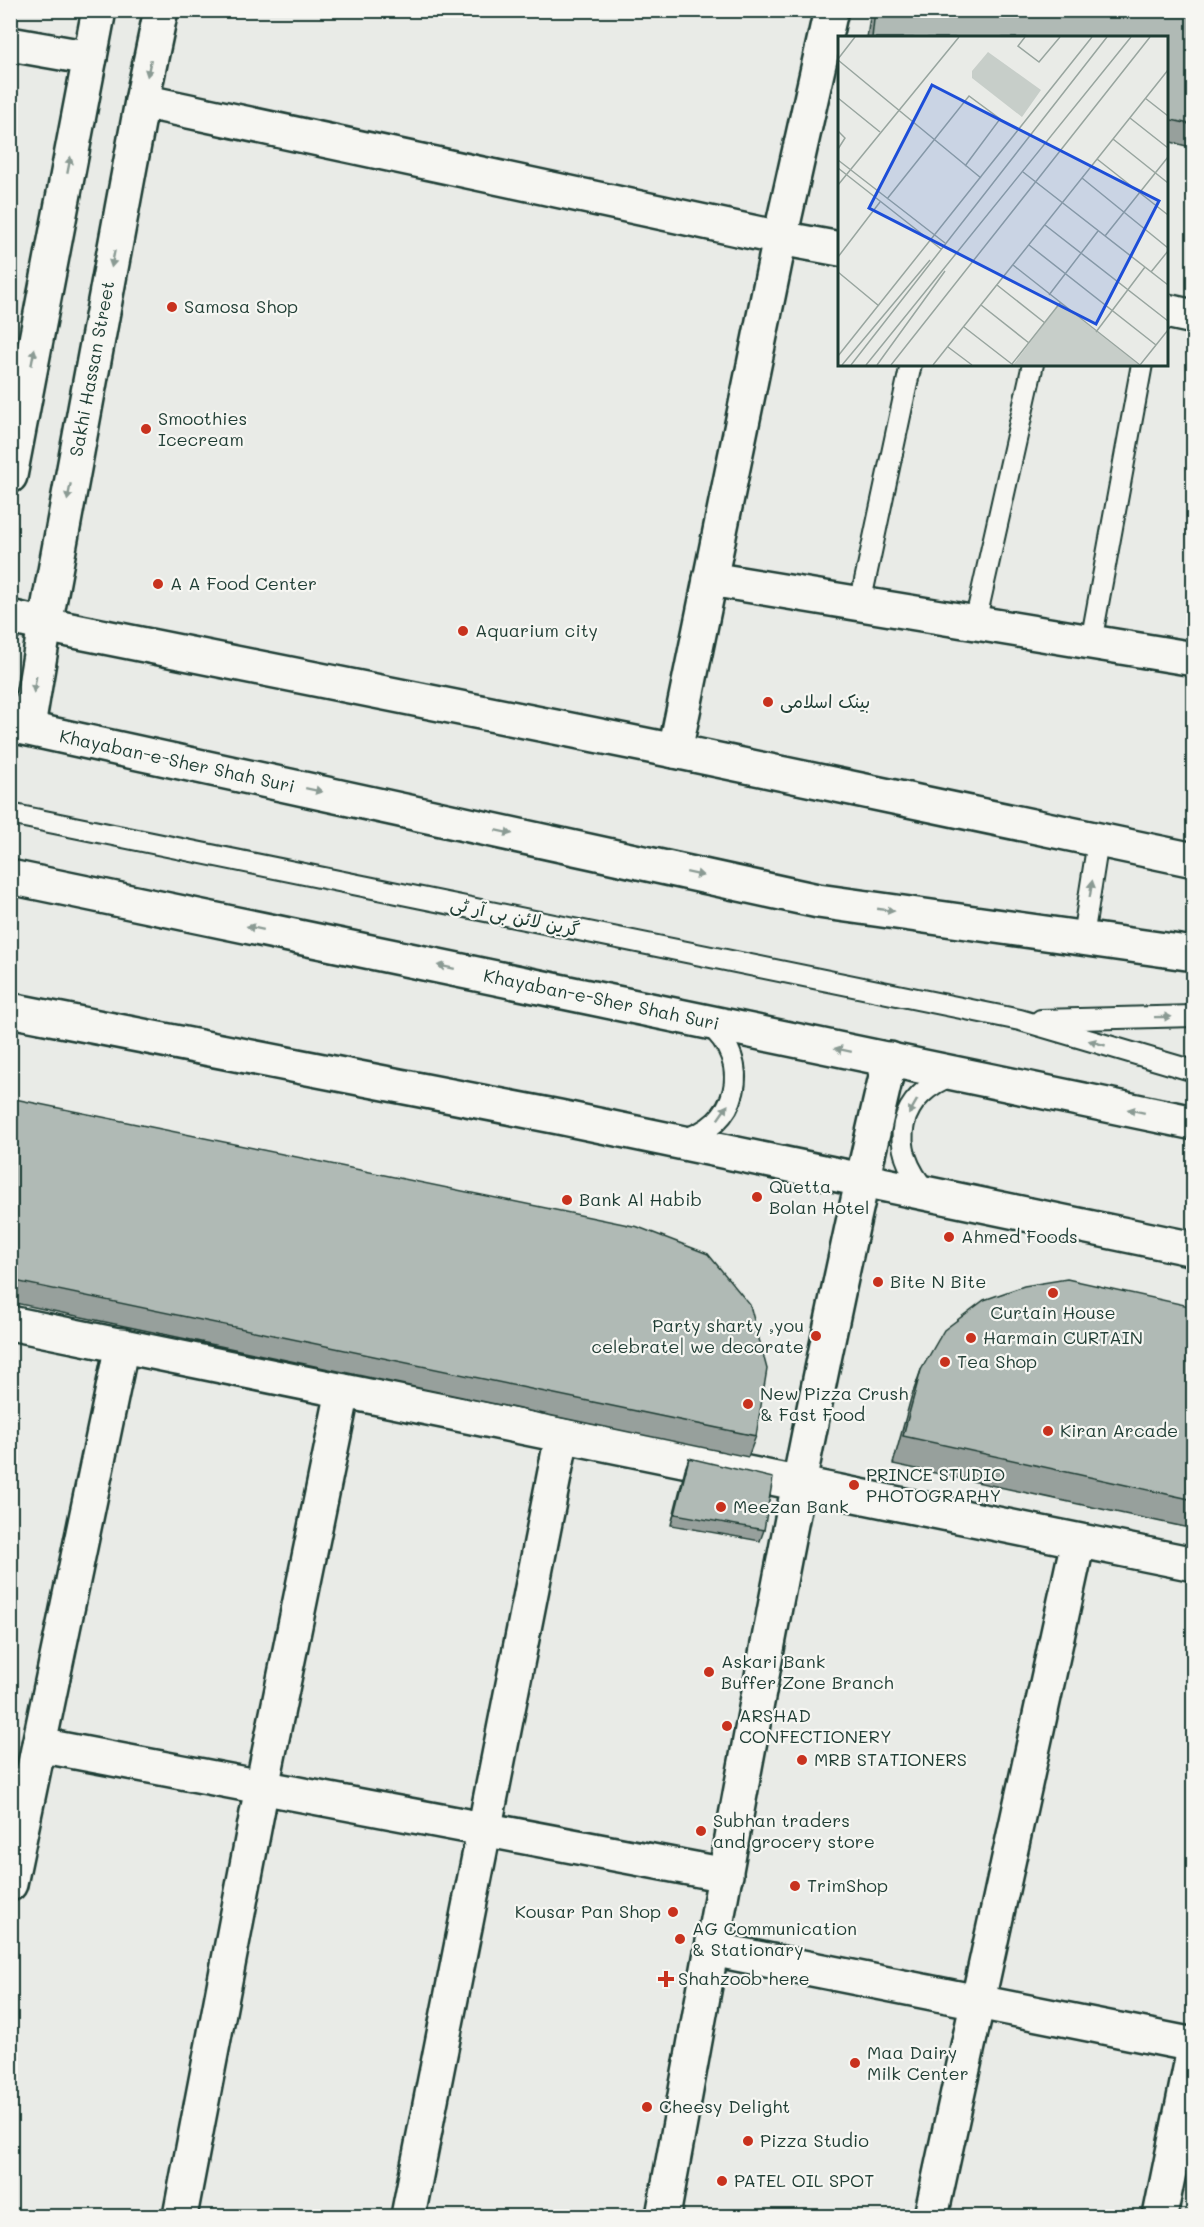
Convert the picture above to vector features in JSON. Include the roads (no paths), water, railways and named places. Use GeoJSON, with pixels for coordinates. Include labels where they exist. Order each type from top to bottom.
{"type":"FeatureCollection","features":[{"type":"Feature","properties":{"kind":"street"},"geometry":{"type":"LineString","coordinates":[[10,477],[99,10]]}},
{"type":"Feature","properties":{"kind":"street","name":"Sakhi Hassan Street"},"geometry":{"type":"LineString","coordinates":[[19,726],[45,625],[142,101],[161,10]]}},
{"type":"Feature","properties":{"kind":"street"},"geometry":{"type":"LineString","coordinates":[[675,751],[780,238],[831,10]]}},
{"type":"Feature","properties":{"kind":"street"},"geometry":{"type":"LineString","coordinates":[[10,44],[90,58]]}},
{"type":"Feature","properties":{"kind":"street"},"geometry":{"type":"LineString","coordinates":[[142,101],[838,249]]}},
{"type":"Feature","properties":{"kind":"street"},"geometry":{"type":"LineString","coordinates":[[1168,311],[1194,317]]}},
{"type":"Feature","properties":{"kind":"street"},"geometry":{"type":"LineString","coordinates":[[710,579],[1194,659]]}},
{"type":"Feature","properties":{"kind":"street"},"geometry":{"type":"LineString","coordinates":[[10,617],[675,751],[1194,860]]}},
{"type":"Feature","properties":{"kind":"street","name":"Khayaban-e-Sher Shah Suri"},"geometry":{"type":"LineString","coordinates":[[19,726],[818,901],[1194,954]]}},
{"type":"Feature","properties":{"kind":"street","name":"Khayaban-e-Sher Shah Suri"},"geometry":{"type":"LineString","coordinates":[[10,877],[1194,1123]]}},
{"type":"Feature","properties":{"kind":"street"},"geometry":{"type":"LineString","coordinates":[[10,1010],[675,1141],[1194,1249]]}},
{"type":"Feature","properties":{"kind":"street"},"geometry":{"type":"LineString","coordinates":[[663,2217],[798,1485],[861,1180],[890,1059]]}},
{"type":"Feature","properties":{"kind":"street"},"geometry":{"type":"LineString","coordinates":[[10,1323],[1194,1564]]}},
{"type":"Feature","properties":{"kind":"street"},"geometry":{"type":"LineString","coordinates":[[12,1870],[122,1345]]}},
{"type":"Feature","properties":{"kind":"street"},"geometry":{"type":"LineString","coordinates":[[180,2217],[262,1787],[343,1391]]}},
{"type":"Feature","properties":{"kind":"street"},"geometry":{"type":"LineString","coordinates":[[408,2217],[562,1436]]}},
{"type":"Feature","properties":{"kind":"street"},"geometry":{"type":"LineString","coordinates":[[931,2217],[1078,1541]]}},
{"type":"Feature","properties":{"kind":"street"},"geometry":{"type":"LineString","coordinates":[[39,1745],[726,1875]]}},
{"type":"Feature","properties":{"kind":"street"},"geometry":{"type":"LineString","coordinates":[[712,1949],[1194,2047],[1160,2217]]}},
{"type":"Feature","properties":{"kind":"lane"},"geometry":{"type":"LineString","coordinates":[[860,604],[911,366]]}},
{"type":"Feature","properties":{"kind":"lane"},"geometry":{"type":"LineString","coordinates":[[975,623],[1033,366]]}},
{"type":"Feature","properties":{"kind":"lane"},"geometry":{"type":"LineString","coordinates":[[1091,642],[1142,366]]}},
{"type":"Feature","properties":{"kind":"lane","name":"گرین لائن بی آر ٹی"},"geometry":{"type":"LineString","coordinates":[[10,814],[1020,1020],[1194,1071]]}},
{"type":"Feature","properties":{"kind":"lane"},"geometry":{"type":"LineString","coordinates":[[1083,937],[1098,841]]}},
{"type":"Feature","properties":{"kind":"lane","name":"گرین لائن بی آر ٹی"},"geometry":{"type":"LineString","coordinates":[[1020,1020],[1194,1016]]}},
{"type":"Feature","properties":{"kind":"lane"},"geometry":{"type":"LineString","coordinates":[[675,1141],[694,1137],[712,1126],[726,1111],[734,1092],[735,1071],[731,1051],[720,1034],[704,1021]]}},
{"type":"Feature","properties":{"kind":"lane"},"geometry":{"type":"LineString","coordinates":[[928,1194],[913,1177],[904,1157],[902,1135],[908,1113],[920,1094],[937,1081],[958,1074]]}},
{"type":"Feature","properties":{"kind":"place","name":"Samosa Shop"},"geometry":{"type":"Point","coordinates":[172,307]}},
{"type":"Feature","properties":{"kind":"place","name":"Smoothies Icecream"},"geometry":{"type":"Point","coordinates":[146,429]}},
{"type":"Feature","properties":{"kind":"place","name":"A A Food Center"},"geometry":{"type":"Point","coordinates":[158,584]}},
{"type":"Feature","properties":{"kind":"place","name":"Aquarium city"},"geometry":{"type":"Point","coordinates":[463,631]}},
{"type":"Feature","properties":{"kind":"place","name":"بینک اسلامی"},"geometry":{"type":"Point","coordinates":[768,702]}},
{"type":"Feature","properties":{"kind":"place","name":"Quetta Bolan Hotel"},"geometry":{"type":"Point","coordinates":[757,1197]}},
{"type":"Feature","properties":{"kind":"place","name":"Bank Al Habib"},"geometry":{"type":"Point","coordinates":[567,1200]}},
{"type":"Feature","properties":{"kind":"place","name":"Ahmed Foods"},"geometry":{"type":"Point","coordinates":[949,1237]}},
{"type":"Feature","properties":{"kind":"place","name":"Bite N Bite"},"geometry":{"type":"Point","coordinates":[878,1282]}},
{"type":"Feature","properties":{"kind":"place","name":"Curtain House"},"geometry":{"type":"Point","coordinates":[1053,1293]}},
{"type":"Feature","properties":{"kind":"place","name":"Party sharty ,you celebrate| we decorate"},"geometry":{"type":"Point","coordinates":[816,1336]}},
{"type":"Feature","properties":{"kind":"place","name":"Harmain CURTAIN"},"geometry":{"type":"Point","coordinates":[971,1338]}},
{"type":"Feature","properties":{"kind":"place","name":"Tea Shop"},"geometry":{"type":"Point","coordinates":[945,1362]}},
{"type":"Feature","properties":{"kind":"place","name":"New Pizza Crush & Fast Food"},"geometry":{"type":"Point","coordinates":[748,1404]}},
{"type":"Feature","properties":{"kind":"place","name":"Kiran Arcade"},"geometry":{"type":"Point","coordinates":[1048,1431]}},
{"type":"Feature","properties":{"kind":"place","name":"PRINCE STUDIO PHOTOGRAPHY"},"geometry":{"type":"Point","coordinates":[854,1485]}},
{"type":"Feature","properties":{"kind":"place","name":"Meezan Bank"},"geometry":{"type":"Point","coordinates":[721,1507]}},
{"type":"Feature","properties":{"kind":"place","name":"Askari Bank Buffer Zone Branch"},"geometry":{"type":"Point","coordinates":[709,1672]}},
{"type":"Feature","properties":{"kind":"place","name":"ARSHAD CONFECTIONERY"},"geometry":{"type":"Point","coordinates":[727,1726]}},
{"type":"Feature","properties":{"kind":"place","name":"MRB STATIONERS"},"geometry":{"type":"Point","coordinates":[802,1760]}},
{"type":"Feature","properties":{"kind":"place","name":"Subhan traders and grocery store"},"geometry":{"type":"Point","coordinates":[701,1831]}},
{"type":"Feature","properties":{"kind":"place","name":"TrimShop"},"geometry":{"type":"Point","coordinates":[795,1886]}},
{"type":"Feature","properties":{"kind":"place","name":"Kousar Pan Shop"},"geometry":{"type":"Point","coordinates":[673,1912]}},
{"type":"Feature","properties":{"kind":"place","name":"AG Communication & Stationary"},"geometry":{"type":"Point","coordinates":[680,1939]}},
{"type":"Feature","properties":{"kind":"place","name":"Shahzoob here"},"geometry":{"type":"Point","coordinates":[666,1979]}},
{"type":"Feature","properties":{"kind":"place","name":"Maa Dairy Milk Center"},"geometry":{"type":"Point","coordinates":[855,2063]}},
{"type":"Feature","properties":{"kind":"place","name":"Cheesy Delight"},"geometry":{"type":"Point","coordinates":[647,2107]}},
{"type":"Feature","properties":{"kind":"place","name":"Pizza Studio"},"geometry":{"type":"Point","coordinates":[748,2141]}},
{"type":"Feature","properties":{"kind":"place","name":"PATEL OIL SPOT"},"geometry":{"type":"Point","coordinates":[722,2181]}}]}
